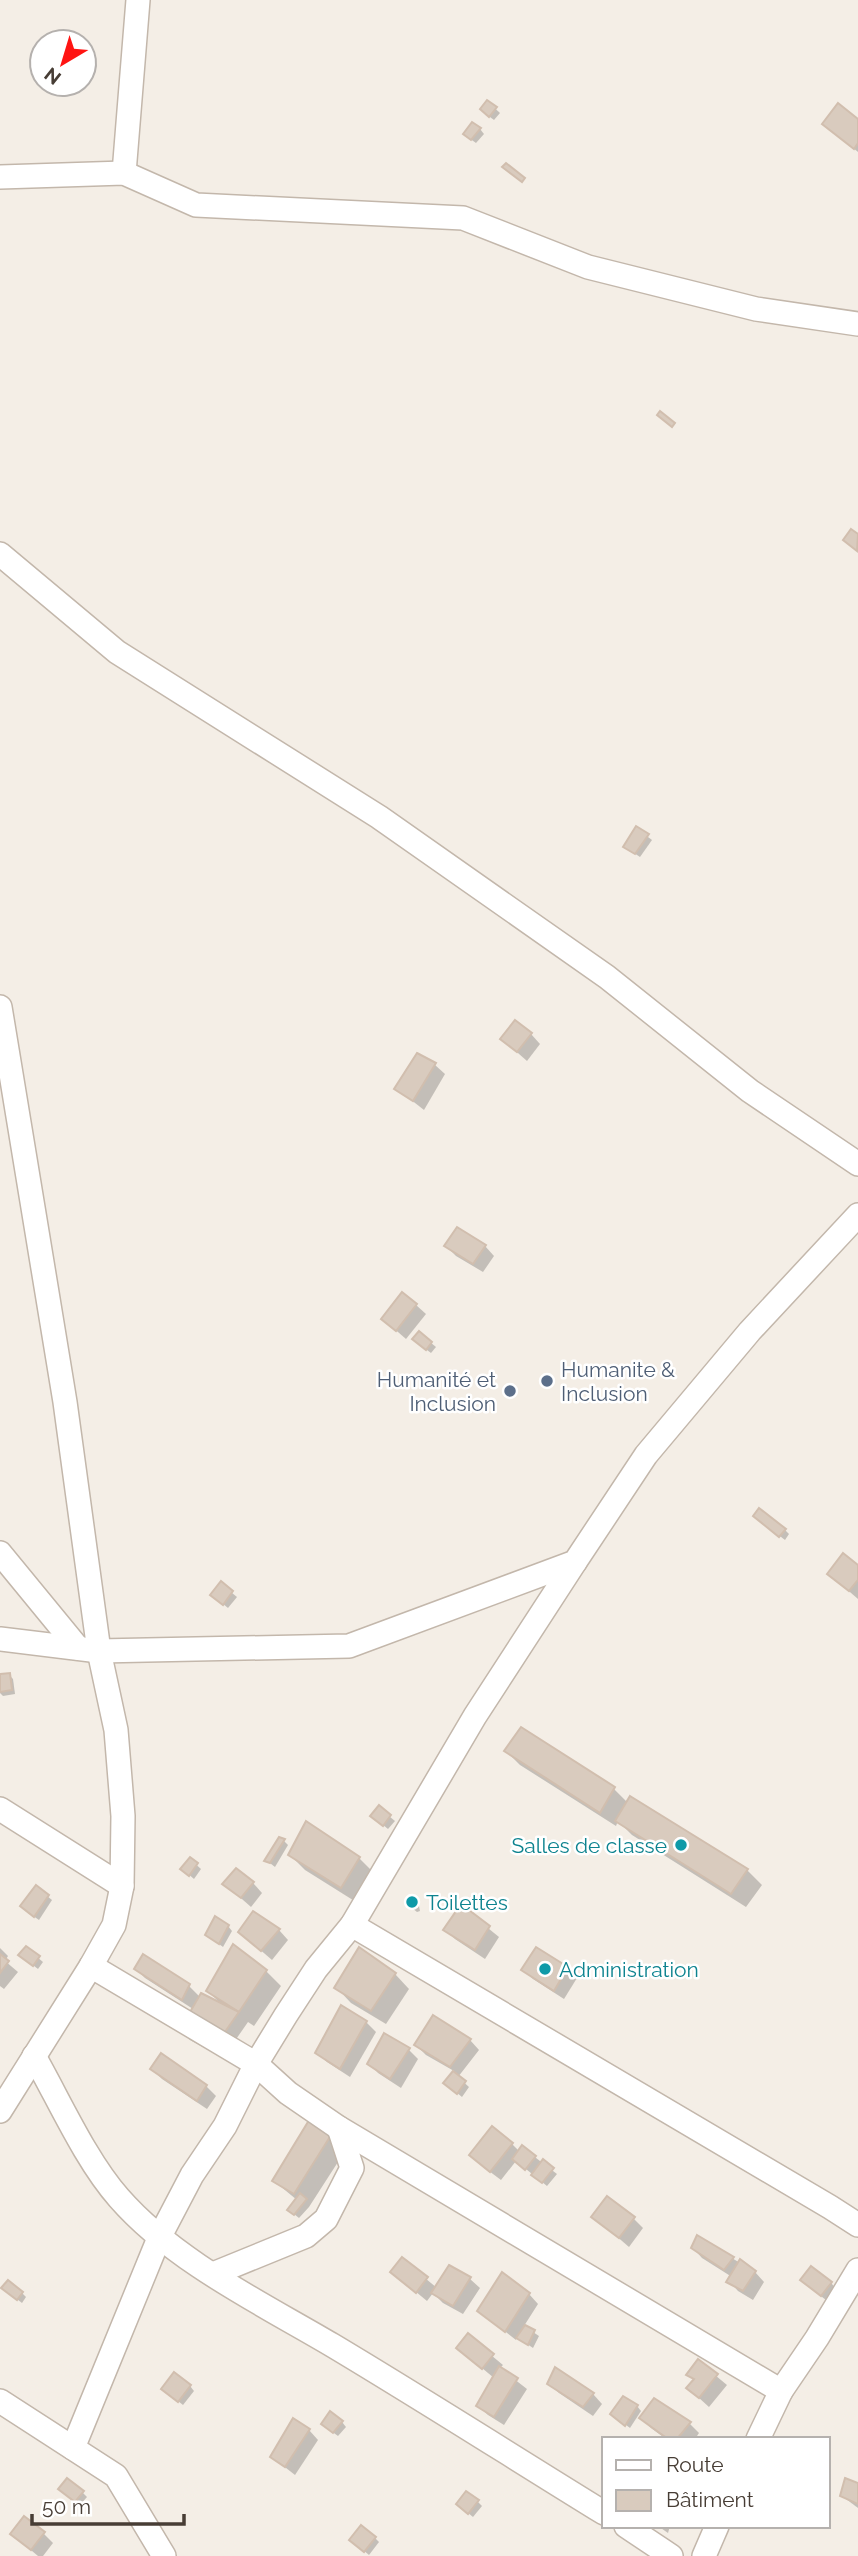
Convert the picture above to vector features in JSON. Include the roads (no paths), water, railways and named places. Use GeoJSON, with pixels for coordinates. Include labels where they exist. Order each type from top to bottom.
{"type":"FeatureCollection","features":[{"type":"Feature","properties":{"kind":"street"},"geometry":{"type":"LineString","coordinates":[[124,173],[138,0]]}},
{"type":"Feature","properties":{"kind":"street"},"geometry":{"type":"LineString","coordinates":[[0,177],[124,173],[197,205],[463,218],[588,267],[756,309],[858,324]]}},
{"type":"Feature","properties":{"kind":"street"},"geometry":{"type":"LineString","coordinates":[[0,554],[117,652],[379,817],[607,977],[750,1091],[858,1164]]}},
{"type":"Feature","properties":{"kind":"street"},"geometry":{"type":"LineString","coordinates":[[0,1007],[65,1402],[88,1650],[116,1730],[123,1816],[122,1886],[114,1925],[0,2111]]}},
{"type":"Feature","properties":{"kind":"street"},"geometry":{"type":"LineString","coordinates":[[73,2448],[159,2238],[192,2175],[225,2126],[256,2064],[316,1969],[352,1925],[475,1716],[646,1455],[750,1331],[858,1215]]}},
{"type":"Feature","properties":{"kind":"street"},"geometry":{"type":"LineString","coordinates":[[0,1553],[88,1650]]}},
{"type":"Feature","properties":{"kind":"street"},"geometry":{"type":"LineString","coordinates":[[0,1639],[88,1650],[348,1646],[575,1562]]}},
{"type":"Feature","properties":{"kind":"street"},"geometry":{"type":"LineString","coordinates":[[0,1809],[122,1886]]}},
{"type":"Feature","properties":{"kind":"street"},"geometry":{"type":"LineString","coordinates":[[352,1925],[858,2225]]}},
{"type":"Feature","properties":{"kind":"street"},"geometry":{"type":"LineString","coordinates":[[91,1966],[256,2064],[288,2093],[339,2128],[781,2391]]}},
{"type":"Feature","properties":{"kind":"street"},"geometry":{"type":"LineString","coordinates":[[34,2056],[101,2174],[119,2198],[159,2238],[213,2274],[602,2512]]}},
{"type":"Feature","properties":{"kind":"street"},"geometry":{"type":"LineString","coordinates":[[213,2274],[306,2236],[326,2219],[352,2168],[339,2128]]}},
{"type":"Feature","properties":{"kind":"street"},"geometry":{"type":"LineString","coordinates":[[759,2437],[781,2391],[858,2270]]}},
{"type":"Feature","properties":{"kind":"street"},"geometry":{"type":"LineString","coordinates":[[0,2401],[116,2476],[164,2556]]}},
{"type":"Feature","properties":{"kind":"street"},"geometry":{"type":"LineString","coordinates":[[629,2528],[671,2556]]}},
{"type":"Feature","properties":{"kind":"street"},"geometry":{"type":"LineString","coordinates":[[704,2556],[717,2528]]}},
{"type":"Feature","properties":{"kind":"place","name":"Humanite & Inclusion"},"geometry":{"type":"Point","coordinates":[547,1381]}},
{"type":"Feature","properties":{"kind":"place","name":"Humanité et Inclusion"},"geometry":{"type":"Point","coordinates":[510,1391]}},
{"type":"Feature","properties":{"kind":"place","name":"Salles de classe"},"geometry":{"type":"Point","coordinates":[681,1845]}},
{"type":"Feature","properties":{"kind":"place","name":"Toilettes"},"geometry":{"type":"Point","coordinates":[412,1902]}},
{"type":"Feature","properties":{"kind":"place","name":"Administration"},"geometry":{"type":"Point","coordinates":[545,1969]}}]}
